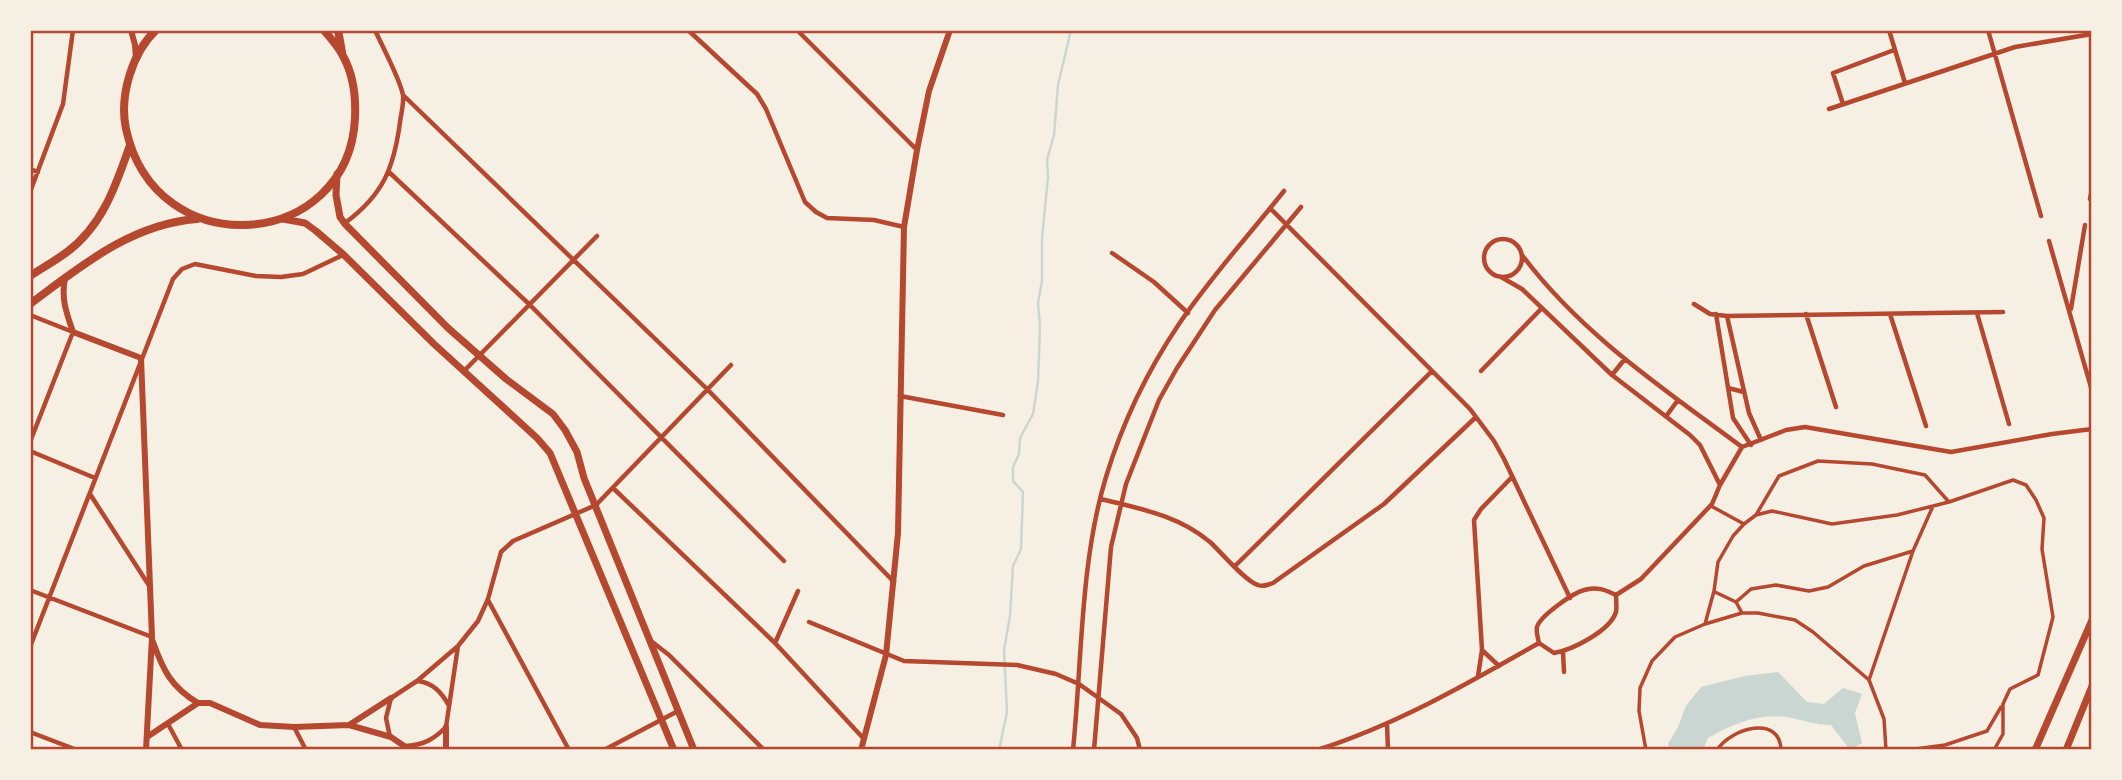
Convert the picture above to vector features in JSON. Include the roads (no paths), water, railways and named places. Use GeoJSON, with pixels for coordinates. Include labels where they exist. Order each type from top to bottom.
{"type":"FeatureCollection","features":[{"type":"Feature","properties":{"kind":"main road"},"geometry":{"type":"LineString","coordinates":[[156,30],[139,52],[125,96],[125,121],[130,145],[141,169],[156,190],[176,207],[200,219]]}},
{"type":"Feature","properties":{"kind":"main road"},"geometry":{"type":"LineString","coordinates":[[324,30],[343,55]]}},
{"type":"Feature","properties":{"kind":"main road"},"geometry":{"type":"LineString","coordinates":[[30,304],[116,243],[138,232],[176,220],[200,219],[255,225],[282,219],[303,208],[322,193],[337,174],[348,152],[355,116],[352,79],[338,30]]}},
{"type":"Feature","properties":{"kind":"main road"},"geometry":{"type":"LineString","coordinates":[[30,276],[68,251],[96,223],[114,193],[130,145]]}},
{"type":"Feature","properties":{"kind":"main road"},"geometry":{"type":"LineString","coordinates":[[337,174],[336,195],[340,217],[358,240],[479,355],[553,414],[565,430],[577,452],[694,750]]}},
{"type":"Feature","properties":{"kind":"main road"},"geometry":{"type":"LineString","coordinates":[[282,219],[305,223],[344,255],[550,453],[674,750]]}},
{"type":"Feature","properties":{"kind":"main road"},"geometry":{"type":"LineString","coordinates":[[2035,750],[2090,636],[2092,620]]}},
{"type":"Feature","properties":{"kind":"main road"},"geometry":{"type":"LineString","coordinates":[[2066,750],[2092,686]]}},
{"type":"Feature","properties":{"kind":"street"},"geometry":{"type":"LineString","coordinates":[[30,192],[63,104],[73,30]]}},
{"type":"Feature","properties":{"kind":"street"},"geometry":{"type":"LineString","coordinates":[[131,30],[136,60]]}},
{"type":"Feature","properties":{"kind":"street"},"geometry":{"type":"LineString","coordinates":[[375,30],[403,95],[707,389],[894,582]]}},
{"type":"Feature","properties":{"kind":"street"},"geometry":{"type":"LineString","coordinates":[[688,30],[757,94],[766,109],[805,202],[810,207],[827,218],[874,220],[904,226]]}},
{"type":"Feature","properties":{"kind":"street"},"geometry":{"type":"LineString","coordinates":[[797,30],[916,150]]}},
{"type":"Feature","properties":{"kind":"street"},"geometry":{"type":"LineString","coordinates":[[860,750],[886,655],[894,582],[898,533],[904,226],[929,91],[950,30]]}},
{"type":"Feature","properties":{"kind":"street"},"geometry":{"type":"LineString","coordinates":[[1888,30],[1905,83]]}},
{"type":"Feature","properties":{"kind":"street"},"geometry":{"type":"LineString","coordinates":[[1988,30],[2041,216]]}},
{"type":"Feature","properties":{"kind":"street"},"geometry":{"type":"LineString","coordinates":[[1829,109],[2015,47],[2084,32],[2092,34]]}},
{"type":"Feature","properties":{"kind":"street"},"geometry":{"type":"LineString","coordinates":[[1843,104],[1833,73],[1894,50]]}},
{"type":"Feature","properties":{"kind":"street"},"geometry":{"type":"LineString","coordinates":[[345,224],[379,191],[389,172],[397,147],[403,95]]}},
{"type":"Feature","properties":{"kind":"street"},"geometry":{"type":"LineString","coordinates":[[30,169],[38,172]]}},
{"type":"Feature","properties":{"kind":"street"},"geometry":{"type":"LineString","coordinates":[[389,172],[530,305],[784,561]]}},
{"type":"Feature","properties":{"kind":"street"},"geometry":{"type":"LineString","coordinates":[[2090,199],[2092,189]]}},
{"type":"Feature","properties":{"kind":"street"},"geometry":{"type":"LineString","coordinates":[[1073,750],[1091,544],[1101,499],[1125,425],[1161,354],[1188,313],[1284,191]]}},
{"type":"Feature","properties":{"kind":"street"},"geometry":{"type":"LineString","coordinates":[[1094,750],[1111,547],[1126,484],[1149,424],[1177,368],[1215,310],[1301,206]]}},
{"type":"Feature","properties":{"kind":"street"},"geometry":{"type":"LineString","coordinates":[[1270,208],[1476,417],[1494,441],[1570,598]]}},
{"type":"Feature","properties":{"kind":"street"},"geometry":{"type":"LineString","coordinates":[[2071,313],[2085,225]]}},
{"type":"Feature","properties":{"kind":"street"},"geometry":{"type":"LineString","coordinates":[[464,371],[597,236]]}},
{"type":"Feature","properties":{"kind":"street"},"geometry":{"type":"LineString","coordinates":[[1720,485],[1700,445],[1667,415],[1612,375],[1522,289],[1495,275],[1486,267],[1485,254],[1492,243],[1504,240],[1516,244],[1544,285],[1624,360],[1742,447]]}},
{"type":"Feature","properties":{"kind":"street"},"geometry":{"type":"LineString","coordinates":[[2049,241],[2092,391]]}},
{"type":"Feature","properties":{"kind":"street"},"geometry":{"type":"LineString","coordinates":[[1112,253],[1154,282],[1188,313]]}},
{"type":"Feature","properties":{"kind":"street"},"geometry":{"type":"LineString","coordinates":[[30,647],[141,358],[173,279],[181,269],[195,264],[256,276],[281,277],[303,274],[344,255]]}},
{"type":"Feature","properties":{"kind":"street"},"geometry":{"type":"LineString","coordinates":[[1502,277],[1517,271],[1522,255]]}},
{"type":"Feature","properties":{"kind":"street"},"geometry":{"type":"LineString","coordinates":[[30,442],[73,332],[62,293],[65,278]]}},
{"type":"Feature","properties":{"kind":"street"},"geometry":{"type":"LineString","coordinates":[[1694,304],[1727,316],[2003,312]]}},
{"type":"Feature","properties":{"kind":"street"},"geometry":{"type":"LineString","coordinates":[[1481,371],[1542,308]]}},
{"type":"Feature","properties":{"kind":"street"},"geometry":{"type":"LineString","coordinates":[[1977,313],[2009,424]]}},
{"type":"Feature","properties":{"kind":"street"},"geometry":{"type":"LineString","coordinates":[[30,314],[141,358]]}},
{"type":"Feature","properties":{"kind":"street"},"geometry":{"type":"LineString","coordinates":[[1716,314],[1736,424],[1751,444]]}},
{"type":"Feature","properties":{"kind":"street"},"geometry":{"type":"LineString","coordinates":[[1806,314],[1836,407]]}},
{"type":"Feature","properties":{"kind":"street"},"geometry":{"type":"LineString","coordinates":[[1890,314],[1926,426]]}},
{"type":"Feature","properties":{"kind":"street"},"geometry":{"type":"LineString","coordinates":[[1727,316],[1749,413],[1761,440]]}},
{"type":"Feature","properties":{"kind":"street"},"geometry":{"type":"LineString","coordinates":[[141,358],[152,637],[146,750]]}},
{"type":"Feature","properties":{"kind":"street"},"geometry":{"type":"LineString","coordinates":[[1612,375],[1624,360]]}},
{"type":"Feature","properties":{"kind":"street"},"geometry":{"type":"LineString","coordinates":[[349,725],[417,681],[458,646],[478,621],[488,599],[500,552],[513,541],[596,505],[731,366]]}},
{"type":"Feature","properties":{"kind":"street"},"geometry":{"type":"LineString","coordinates":[[1235,566],[1432,371]]}},
{"type":"Feature","properties":{"kind":"street"},"geometry":{"type":"LineString","coordinates":[[1728,388],[1745,392]]}},
{"type":"Feature","properties":{"kind":"street"},"geometry":{"type":"LineString","coordinates":[[900,396],[1003,415]]}},
{"type":"Feature","properties":{"kind":"street"},"geometry":{"type":"LineString","coordinates":[[1667,415],[1678,400]]}},
{"type":"Feature","properties":{"kind":"street"},"geometry":{"type":"LineString","coordinates":[[1101,499],[1156,512],[1179,521],[1201,535],[1256,585],[1265,586],[1384,505],[1476,417]]}},
{"type":"Feature","properties":{"kind":"street"},"geometry":{"type":"LineString","coordinates":[[1616,595],[1641,579],[1711,506],[1742,447],[1786,430],[1805,427],[1951,452],[2092,429]]}},
{"type":"Feature","properties":{"kind":"street"},"geometry":{"type":"LineString","coordinates":[[30,451],[95,478]]}},
{"type":"Feature","properties":{"kind":"street"},"geometry":{"type":"LineString","coordinates":[[1705,624],[1718,562],[1744,524],[1756,515],[1780,476],[1818,461],[1872,464],[1925,475],[1949,502]]}},
{"type":"Feature","properties":{"kind":"street"},"geometry":{"type":"LineString","coordinates":[[1478,677],[1482,650],[1475,520],[1481,509],[1512,477]]}},
{"type":"Feature","properties":{"kind":"street"},"geometry":{"type":"LineString","coordinates":[[1756,515],[1772,511],[1832,524],[1896,515],[1949,502],[2013,480],[2026,485],[2036,500],[2044,518],[2042,549],[2053,617],[2038,675],[2010,690],[1987,731],[1945,745],[1908,750]]}},
{"type":"Feature","properties":{"kind":"street"},"geometry":{"type":"LineString","coordinates":[[613,488],[775,643],[864,739]]}},
{"type":"Feature","properties":{"kind":"street"},"geometry":{"type":"LineString","coordinates":[[90,493],[150,588]]}},
{"type":"Feature","properties":{"kind":"street"},"geometry":{"type":"LineString","coordinates":[[1711,506],[1744,524]]}},
{"type":"Feature","properties":{"kind":"street"},"geometry":{"type":"LineString","coordinates":[[1869,680],[1913,551],[1933,506]]}},
{"type":"Feature","properties":{"kind":"street"},"geometry":{"type":"LineString","coordinates":[[1736,601],[1751,589],[1776,585],[1809,591],[1828,587],[1864,566],[1913,551]]}},
{"type":"Feature","properties":{"kind":"street"},"geometry":{"type":"LineString","coordinates":[[1539,643],[1537,627],[1546,614],[1570,598],[1584,590],[1601,588],[1616,595]]}},
{"type":"Feature","properties":{"kind":"street"},"geometry":{"type":"LineString","coordinates":[[30,590],[152,637]]}},
{"type":"Feature","properties":{"kind":"street"},"geometry":{"type":"LineString","coordinates":[[775,643],[798,591]]}},
{"type":"Feature","properties":{"kind":"street"},"geometry":{"type":"LineString","coordinates":[[1714,591],[1736,601],[1742,613]]}},
{"type":"Feature","properties":{"kind":"street"},"geometry":{"type":"LineString","coordinates":[[1539,643],[1555,653],[1579,645],[1608,625],[1616,613],[1616,595]]}},
{"type":"Feature","properties":{"kind":"street"},"geometry":{"type":"LineString","coordinates":[[488,599],[569,750]]}},
{"type":"Feature","properties":{"kind":"street"},"geometry":{"type":"LineString","coordinates":[[1646,750],[1639,711],[1640,688],[1652,661],[1675,637],[1705,624],[1742,613],[1758,613],[1794,620],[1813,632],[1869,680],[1884,719],[1886,750]]}},
{"type":"Feature","properties":{"kind":"street"},"geometry":{"type":"LineString","coordinates":[[809,622],[904,661],[1017,665],[1056,674],[1079,684],[1121,714],[1137,738],[1140,750]]}},
{"type":"Feature","properties":{"kind":"street"},"geometry":{"type":"LineString","coordinates":[[152,637],[162,668],[181,693],[198,703],[210,703],[260,725],[349,725],[391,737],[408,748],[429,741],[446,727]]}},
{"type":"Feature","properties":{"kind":"street"},"geometry":{"type":"LineString","coordinates":[[648,638],[669,655],[764,750]]}},
{"type":"Feature","properties":{"kind":"street"},"geometry":{"type":"LineString","coordinates":[[1317,750],[1387,724],[1539,643]]}},
{"type":"Feature","properties":{"kind":"street"},"geometry":{"type":"LineString","coordinates":[[446,750],[446,727],[458,646]]}},
{"type":"Feature","properties":{"kind":"street"},"geometry":{"type":"LineString","coordinates":[[1482,650],[1499,666]]}},
{"type":"Feature","properties":{"kind":"street"},"geometry":{"type":"LineString","coordinates":[[1563,652],[1563,673]]}},
{"type":"Feature","properties":{"kind":"street"},"geometry":{"type":"LineString","coordinates":[[417,681],[433,686],[443,695],[449,706]]}},
{"type":"Feature","properties":{"kind":"street"},"geometry":{"type":"LineString","coordinates":[[391,698],[386,718],[391,737]]}},
{"type":"Feature","properties":{"kind":"street"},"geometry":{"type":"LineString","coordinates":[[147,737],[198,703]]}},
{"type":"Feature","properties":{"kind":"street"},"geometry":{"type":"LineString","coordinates":[[1994,750],[2003,734],[2003,704]]}},
{"type":"Feature","properties":{"kind":"street"},"geometry":{"type":"LineString","coordinates":[[604,750],[678,711]]}},
{"type":"Feature","properties":{"kind":"street"},"geometry":{"type":"LineString","coordinates":[[169,724],[182,750]]}},
{"type":"Feature","properties":{"kind":"street"},"geometry":{"type":"LineString","coordinates":[[1387,724],[1388,750]]}},
{"type":"Feature","properties":{"kind":"street"},"geometry":{"type":"LineString","coordinates":[[294,727],[306,750]]}},
{"type":"Feature","properties":{"kind":"street"},"geometry":{"type":"LineString","coordinates":[[1717,750],[1732,734],[1753,728],[1764,729],[1777,736],[1781,740],[1781,750]]}},
{"type":"Feature","properties":{"kind":"street"},"geometry":{"type":"LineString","coordinates":[[30,732],[77,750]]}},
{"type":"Feature","properties":{"kind":"waterway"},"geometry":{"type":"LineString","coordinates":[[999,750],[1007,712],[1004,650],[1010,616],[1013,566],[1021,549],[1023,492],[1013,481],[1013,467],[1019,454],[1020,438],[1033,414],[1038,381],[1038,303],[1042,281],[1047,160],[1054,135],[1058,85],[1071,30]]}}]}
